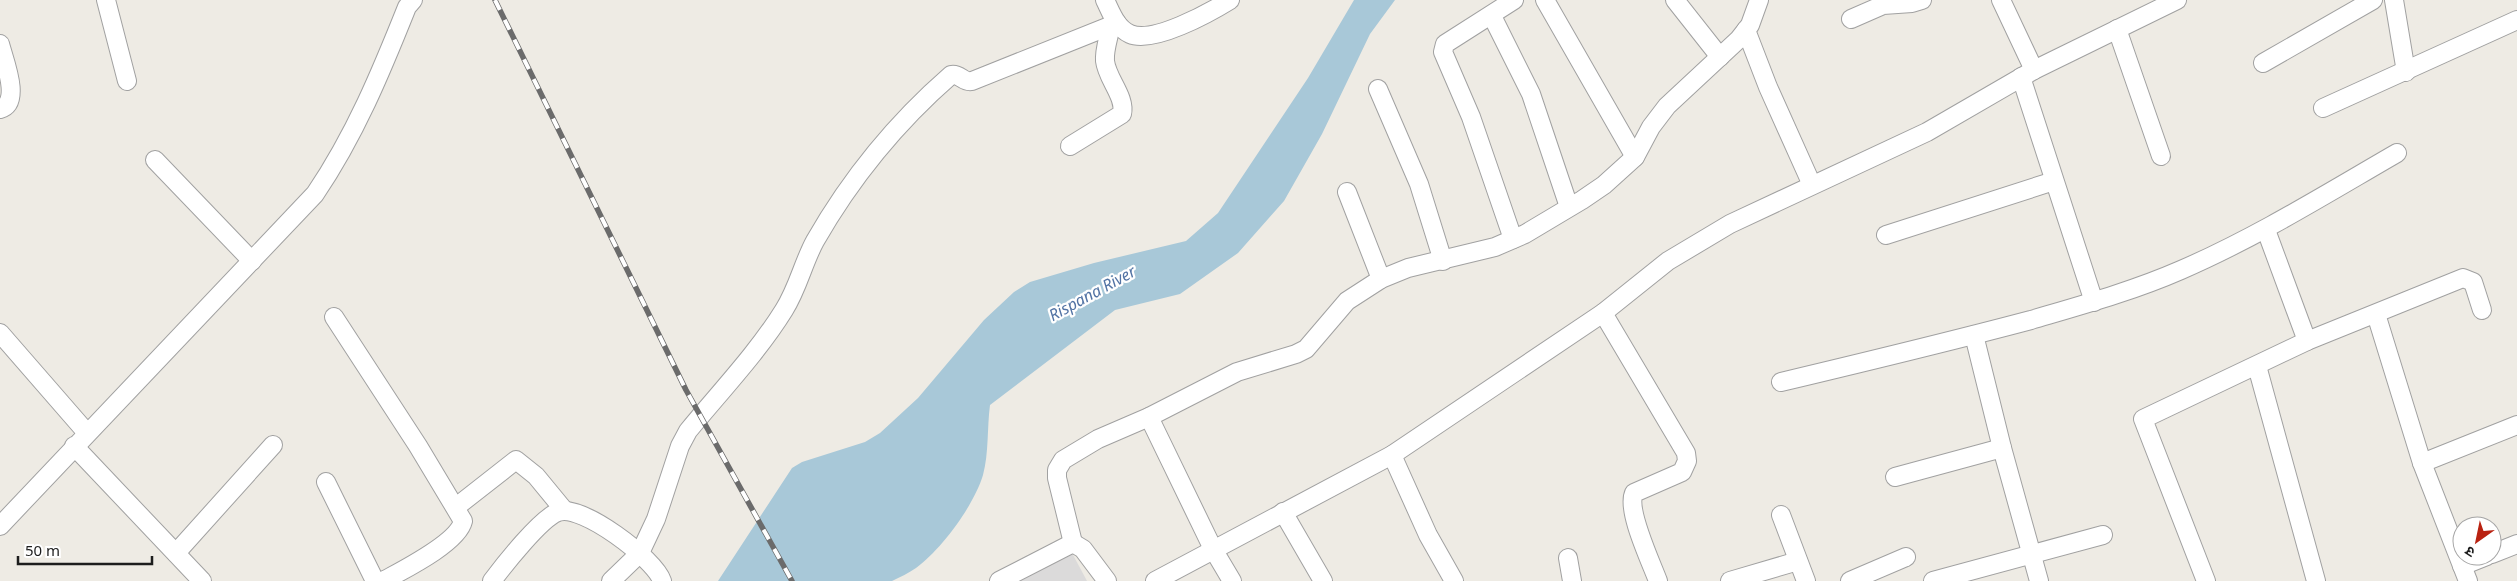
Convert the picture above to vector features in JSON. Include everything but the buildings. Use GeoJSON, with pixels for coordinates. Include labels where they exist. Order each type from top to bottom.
{"type":"FeatureCollection","features":[{"type":"Feature","properties":{"kind":"street"},"geometry":{"type":"LineString","coordinates":[[106,0],[127,81]]}},
{"type":"Feature","properties":{"kind":"street"},"geometry":{"type":"LineString","coordinates":[[1070,146],[1122,114],[1122,104],[1108,76],[1105,62],[1114,24],[1105,0]]}},
{"type":"Feature","properties":{"kind":"street"},"geometry":{"type":"LineString","coordinates":[[1114,24],[1130,34],[1153,34],[1187,21],[1230,0]]}},
{"type":"Feature","properties":{"kind":"street"},"geometry":{"type":"LineString","coordinates":[[1514,0],[1492,16],[1445,44],[1443,52],[1471,117],[1514,240]]}},
{"type":"Feature","properties":{"kind":"street"},"geometry":{"type":"LineString","coordinates":[[1545,0],[1635,157]]}},
{"type":"Feature","properties":{"kind":"street"},"geometry":{"type":"LineString","coordinates":[[1675,0],[1720,57]]}},
{"type":"Feature","properties":{"kind":"street"},"geometry":{"type":"LineString","coordinates":[[1107,581],[1083,549],[1073,543],[1057,478],[1059,465],[1062,460],[1098,439],[1149,417],[1236,372],[1296,354],[1306,349],[1347,300],[1381,279],[1408,268],[1443,261],[1514,240],[1604,185],[1635,157],[1651,127],[1667,106],[1746,30],[1759,0]]}},
{"type":"Feature","properties":{"kind":"street"},"geometry":{"type":"LineString","coordinates":[[1851,19],[1883,5],[1912,3],[1922,0]]}},
{"type":"Feature","properties":{"kind":"street"},"geometry":{"type":"LineString","coordinates":[[2001,0],[2028,73],[2054,181],[2094,302]]}},
{"type":"Feature","properties":{"kind":"street"},"geometry":{"type":"LineString","coordinates":[[1155,581],[1392,455],[1603,313],[1657,269],[1730,224],[1927,132],[2028,73],[2177,0]]}},
{"type":"Feature","properties":{"kind":"street"},"geometry":{"type":"LineString","coordinates":[[2263,63],[2374,0]]}},
{"type":"Feature","properties":{"kind":"street"},"geometry":{"type":"LineString","coordinates":[[2394,0],[2406,72]]}},
{"type":"Feature","properties":{"kind":"street"},"geometry":{"type":"LineString","coordinates":[[0,526],[315,194],[335,164],[369,101],[407,2]]}},
{"type":"Feature","properties":{"kind":"street"},"geometry":{"type":"LineString","coordinates":[[1492,16],[1531,94],[1569,207]]}},
{"type":"Feature","properties":{"kind":"street"},"geometry":{"type":"LineString","coordinates":[[2323,108],[2406,72],[2517,20]]}},
{"type":"Feature","properties":{"kind":"street"},"geometry":{"type":"LineString","coordinates":[[611,581],[640,553],[663,502],[684,438],[775,324],[790,298],[814,242],[847,188],[868,160],[951,75],[957,75],[964,81],[972,81],[1114,24]]}},
{"type":"Feature","properties":{"kind":"street"},"geometry":{"type":"LineString","coordinates":[[2117,29],[2161,156]]}},
{"type":"Feature","properties":{"kind":"street"},"geometry":{"type":"LineString","coordinates":[[1746,30],[1768,87],[1812,185]]}},
{"type":"Feature","properties":{"kind":"street"},"geometry":{"type":"LineString","coordinates":[[0,44],[12,94],[8,105],[0,109]]}},
{"type":"Feature","properties":{"kind":"street"},"geometry":{"type":"LineString","coordinates":[[1378,89],[1420,184],[1443,261]]}},
{"type":"Feature","properties":{"kind":"street"},"geometry":{"type":"LineString","coordinates":[[1781,382],[1974,335],[2094,302],[2182,270],[2266,230],[2397,153]]}},
{"type":"Feature","properties":{"kind":"street"},"geometry":{"type":"LineString","coordinates":[[155,160],[252,262]]}},
{"type":"Feature","properties":{"kind":"street"},"geometry":{"type":"LineString","coordinates":[[1886,234],[2054,181]]}},
{"type":"Feature","properties":{"kind":"street"},"geometry":{"type":"LineString","coordinates":[[1347,192],[1381,279]]}},
{"type":"Feature","properties":{"kind":"street"},"geometry":{"type":"LineString","coordinates":[[2266,230],[2307,341]]}},
{"type":"Feature","properties":{"kind":"street"},"geometry":{"type":"LineString","coordinates":[[2206,581],[2144,419],[2307,341],[2464,278],[2473,282],[2482,310]]}},
{"type":"Feature","properties":{"kind":"street"},"geometry":{"type":"LineString","coordinates":[[1603,313],[1686,453],[1687,462],[1682,472],[1634,493],[1632,497],[1633,510],[1658,581]]}},
{"type":"Feature","properties":{"kind":"street"},"geometry":{"type":"LineString","coordinates":[[2376,314],[2422,463],[2465,574],[2475,566]]}},
{"type":"Feature","properties":{"kind":"street"},"geometry":{"type":"LineString","coordinates":[[334,317],[464,521],[458,533],[423,558],[383,581]]}},
{"type":"Feature","properties":{"kind":"street"},"geometry":{"type":"LineString","coordinates":[[0,333],[87,433]]}},
{"type":"Feature","properties":{"kind":"street"},"geometry":{"type":"LineString","coordinates":[[1974,335],[2002,448],[2039,581]]}},
{"type":"Feature","properties":{"kind":"street"},"geometry":{"type":"LineString","coordinates":[[2257,366],[2316,581]]}},
{"type":"Feature","properties":{"kind":"street"},"geometry":{"type":"LineString","coordinates":[[1149,417],[1213,549],[1232,581]]}},
{"type":"Feature","properties":{"kind":"street"},"geometry":{"type":"LineString","coordinates":[[2422,463],[2517,425]]}},
{"type":"Feature","properties":{"kind":"street"},"geometry":{"type":"LineString","coordinates":[[176,554],[273,444]]}},
{"type":"Feature","properties":{"kind":"street"},"geometry":{"type":"LineString","coordinates":[[74,446],[202,581]]}},
{"type":"Feature","properties":{"kind":"street"},"geometry":{"type":"LineString","coordinates":[[1895,477],[2002,448]]}},
{"type":"Feature","properties":{"kind":"street"},"geometry":{"type":"LineString","coordinates":[[1392,455],[1428,535],[1454,581]]}},
{"type":"Feature","properties":{"kind":"street"},"geometry":{"type":"LineString","coordinates":[[456,507],[516,460],[536,476],[564,510]]}},
{"type":"Feature","properties":{"kind":"street"},"geometry":{"type":"LineString","coordinates":[[326,482],[375,581]]}},
{"type":"Feature","properties":{"kind":"street"},"geometry":{"type":"LineString","coordinates":[[492,581],[544,522],[557,512],[571,510],[592,520],[640,553],[658,573],[662,581]]}},
{"type":"Feature","properties":{"kind":"street"},"geometry":{"type":"LineString","coordinates":[[1283,512],[1323,581]]}},
{"type":"Feature","properties":{"kind":"street"},"geometry":{"type":"LineString","coordinates":[[1781,515],[1806,581]]}},
{"type":"Feature","properties":{"kind":"street"},"geometry":{"type":"LineString","coordinates":[[1933,581],[1967,576],[2031,553],[2103,535]]}},
{"type":"Feature","properties":{"kind":"street"},"geometry":{"type":"LineString","coordinates":[[999,581],[1073,543]]}},
{"type":"Feature","properties":{"kind":"street"},"geometry":{"type":"LineString","coordinates":[[2502,550],[2517,544]]}},
{"type":"Feature","properties":{"kind":"street"},"geometry":{"type":"LineString","coordinates":[[1850,581],[1906,557]]}},
{"type":"Feature","properties":{"kind":"street"},"geometry":{"type":"LineString","coordinates":[[1568,558],[1572,581]]}},
{"type":"Feature","properties":{"kind":"street"},"geometry":{"type":"LineString","coordinates":[[1730,581],[1798,562]]}},
{"type":"Feature","properties":{"kind":"shaded area"},"geometry":{"type":"Polygon","coordinates":[[[1072,553],[1087,581],[1016,581],[1072,553]]]}},
{"type":"Feature","properties":{"kind":"water","name":"Rispana River"},"geometry":{"type":"Polygon","coordinates":[[[1354,0],[1395,0],[1370,34],[1322,134],[1284,201],[1238,253],[1180,294],[1115,310],[990,405],[986,458],[979,487],[956,526],[926,560],[913,570],[892,581],[718,581],[792,468],[802,462],[865,442],[880,433],[918,398],[984,320],[1014,292],[1030,282],[1094,263],[1186,241],[1218,213],[1308,78],[1354,0]]]}},
{"type":"Feature","properties":{"kind":"railway"},"geometry":{"type":"LineString","coordinates":[[495,0],[686,390],[792,581]]}}]}
